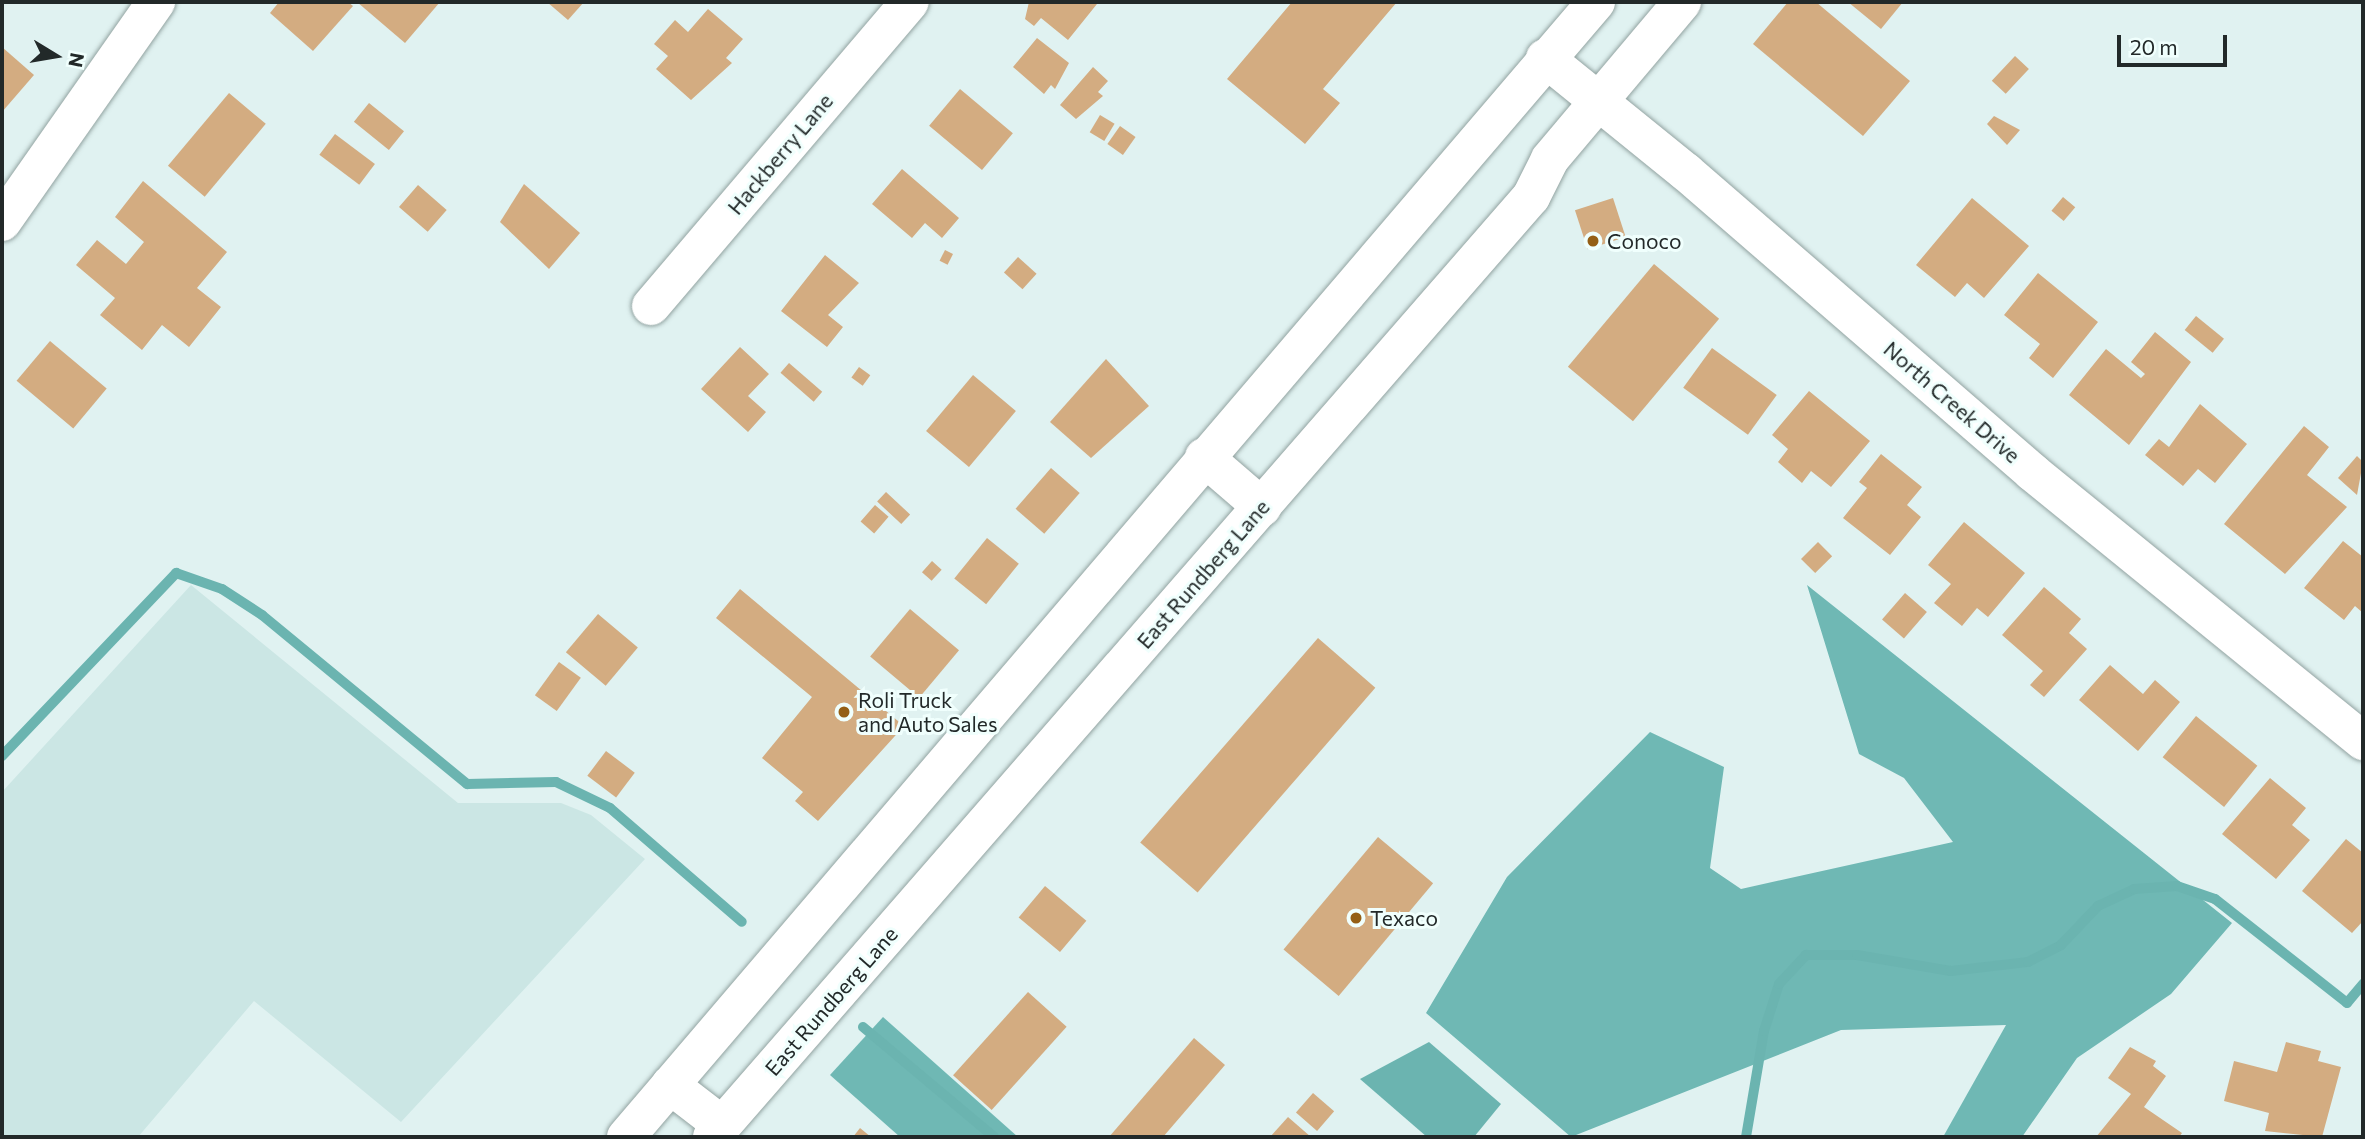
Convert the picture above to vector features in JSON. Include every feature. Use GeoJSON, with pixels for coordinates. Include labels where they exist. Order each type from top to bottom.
{"type":"FeatureCollection","features":[{"type":"Feature","properties":{"kind":"main road"},"geometry":{"type":"LineString","coordinates":[[2,222],[156,2]]}},
{"type":"Feature","properties":{"kind":"main road","name":"Hackberry Lane"},"geometry":{"type":"LineString","coordinates":[[651,306],[910,2]]}},
{"type":"Feature","properties":{"kind":"main road"},"geometry":{"type":"LineString","coordinates":[[626,1137],[1595,2]]}},
{"type":"Feature","properties":{"kind":"main road","name":"East Rundberg Lane"},"geometry":{"type":"LineString","coordinates":[[717,1131],[1531,197],[1550,159],[1682,2]]}},
{"type":"Feature","properties":{"kind":"main road","name":"North Creek Drive"},"geometry":{"type":"LineString","coordinates":[[1545,58],[1597,103],[1686,172],[2032,472],[2363,741]]}},
{"type":"Feature","properties":{"kind":"main road"},"geometry":{"type":"LineString","coordinates":[[1204,457],[1262,507]]}},
{"type":"Feature","properties":{"kind":"main road"},"geometry":{"type":"LineString","coordinates":[[670,1085],[717,1131]]}},
{"type":"Feature","properties":{"kind":"shaded area"},"geometry":{"type":"Polygon","coordinates":[[[191,585],[458,803],[561,803],[591,815],[645,859],[401,1122],[254,1001],[138,1137],[2,1137],[2,792],[191,585]]]}},
{"type":"Feature","properties":{"kind":"shaded area"},"geometry":{"type":"Polygon","coordinates":[[[1807,585],[2232,923],[2171,994],[2077,1058],[2022,1137],[1943,1137],[2006,1025],[1841,1030],[1571,1137],[1426,1013],[1507,877],[1650,732],[1724,767],[1710,868],[1741,889],[1953,842],[1904,778],[1859,754],[1807,585]]]}},
{"type":"Feature","properties":{"kind":"shaded area"},"geometry":{"type":"Polygon","coordinates":[[[883,1017],[1018,1137],[900,1137],[830,1075],[883,1017]]]}},
{"type":"Feature","properties":{"kind":"shaded area"},"geometry":{"type":"Polygon","coordinates":[[[1429,1042],[1501,1104],[1474,1137],[1427,1137],[1360,1079],[1429,1042]]]}},
{"type":"Feature","properties":{"kind":"building"},"geometry":{"type":"Polygon","coordinates":[[[279,2],[348,2],[353,6],[313,51],[270,13],[279,2]]]}},
{"type":"Feature","properties":{"kind":"building"},"geometry":{"type":"Polygon","coordinates":[[[357,2],[440,2],[405,43],[357,2]]]}},
{"type":"Feature","properties":{"kind":"building"},"geometry":{"type":"Polygon","coordinates":[[[547,2],[584,2],[568,20],[547,2]]]}},
{"type":"Feature","properties":{"kind":"building"},"geometry":{"type":"Polygon","coordinates":[[[1029,2],[1097,4],[1068,40],[1041,18],[1034,26],[1025,19],[1029,2]]]}},
{"type":"Feature","properties":{"kind":"building"},"geometry":{"type":"Polygon","coordinates":[[[1292,2],[1397,2],[1323,89],[1340,103],[1305,144],[1227,79],[1292,2]]]}},
{"type":"Feature","properties":{"kind":"building"},"geometry":{"type":"Polygon","coordinates":[[[1788,2],[1816,2],[1910,81],[1863,136],[1753,44],[1788,2]]]}},
{"type":"Feature","properties":{"kind":"building"},"geometry":{"type":"Polygon","coordinates":[[[1848,2],[1903,2],[1881,29],[1848,2]]]}},
{"type":"Feature","properties":{"kind":"building"},"geometry":{"type":"Polygon","coordinates":[[[708,9],[743,39],[726,58],[732,63],[691,100],[656,69],[668,56],[654,44],[675,20],[688,32],[708,9]]]}},
{"type":"Feature","properties":{"kind":"building"},"geometry":{"type":"Polygon","coordinates":[[[1037,38],[1069,63],[1055,89],[1051,85],[1044,94],[1013,67],[1037,38]]]}},
{"type":"Feature","properties":{"kind":"building"},"geometry":{"type":"Polygon","coordinates":[[[2,47],[34,75],[2,112],[2,47]]]}},
{"type":"Feature","properties":{"kind":"building"},"geometry":{"type":"Polygon","coordinates":[[[2015,56],[2029,69],[2006,94],[1992,81],[2015,56]]]}},
{"type":"Feature","properties":{"kind":"building"},"geometry":{"type":"Polygon","coordinates":[[[1093,67],[1108,81],[1098,92],[1103,96],[1076,119],[1060,105],[1093,67]]]}},
{"type":"Feature","properties":{"kind":"building"},"geometry":{"type":"Polygon","coordinates":[[[960,89],[1013,133],[982,170],[929,126],[960,89]]]}},
{"type":"Feature","properties":{"kind":"building"},"geometry":{"type":"Polygon","coordinates":[[[229,93],[266,124],[205,197],[168,166],[229,93]]]}},
{"type":"Feature","properties":{"kind":"building"},"geometry":{"type":"Polygon","coordinates":[[[369,103],[404,131],[389,150],[354,122],[369,103]]]}},
{"type":"Feature","properties":{"kind":"building"},"geometry":{"type":"Polygon","coordinates":[[[1100,115],[1115,124],[1104,141],[1090,132],[1100,115]]]}},
{"type":"Feature","properties":{"kind":"building"},"geometry":{"type":"Polygon","coordinates":[[[1994,116],[2020,130],[2007,145],[1987,124],[1994,116]]]}},
{"type":"Feature","properties":{"kind":"building"},"geometry":{"type":"Polygon","coordinates":[[[1120,126],[1136,137],[1123,155],[1107,144],[1120,126]]]}},
{"type":"Feature","properties":{"kind":"building"},"geometry":{"type":"Polygon","coordinates":[[[335,134],[375,164],[359,185],[319,155],[335,134]]]}},
{"type":"Feature","properties":{"kind":"building"},"geometry":{"type":"Polygon","coordinates":[[[902,169],[959,218],[942,238],[925,223],[912,238],[872,204],[902,169]]]}},
{"type":"Feature","properties":{"kind":"building"},"geometry":{"type":"Polygon","coordinates":[[[143,181],[227,252],[197,288],[221,307],[189,347],[162,325],[142,350],[100,315],[115,298],[76,265],[97,240],[126,264],[144,242],[115,217],[143,181]]]}},
{"type":"Feature","properties":{"kind":"building"},"geometry":{"type":"Polygon","coordinates":[[[524,184],[580,233],[549,269],[500,222],[524,184]]]}},
{"type":"Feature","properties":{"kind":"building"},"geometry":{"type":"Polygon","coordinates":[[[418,185],[447,210],[428,232],[399,207],[418,185]]]}},
{"type":"Feature","properties":{"kind":"building"},"geometry":{"type":"Polygon","coordinates":[[[2063,197],[2075,207],[2064,221],[2051,211],[2063,197]]]}},
{"type":"Feature","properties":{"kind":"building"},"geometry":{"type":"Polygon","coordinates":[[[1613,198],[1626,237],[1588,249],[1575,210],[1613,198]]]}},
{"type":"Feature","properties":{"kind":"building"},"geometry":{"type":"Polygon","coordinates":[[[1972,198],[2029,246],[1984,298],[1967,283],[1955,297],[1916,265],[1972,198]]]}},
{"type":"Feature","properties":{"kind":"building"},"geometry":{"type":"Polygon","coordinates":[[[945,250],[953,254],[948,265],[940,261],[945,250]]]}},
{"type":"Feature","properties":{"kind":"building"},"geometry":{"type":"Polygon","coordinates":[[[825,255],[859,283],[828,315],[843,327],[827,347],[781,311],[825,255]]]}},
{"type":"Feature","properties":{"kind":"building"},"geometry":{"type":"Polygon","coordinates":[[[1018,257],[1037,274],[1023,289],[1004,273],[1018,257]]]}},
{"type":"Feature","properties":{"kind":"building"},"geometry":{"type":"Polygon","coordinates":[[[1654,264],[1719,319],[1633,421],[1568,367],[1654,264]]]}},
{"type":"Feature","properties":{"kind":"building"},"geometry":{"type":"Polygon","coordinates":[[[2038,273],[2098,322],[2053,378],[2029,358],[2040,344],[2004,315],[2038,273]]]}},
{"type":"Feature","properties":{"kind":"building"},"geometry":{"type":"Polygon","coordinates":[[[2196,316],[2224,339],[2213,353],[2185,330],[2196,316]]]}},
{"type":"Feature","properties":{"kind":"building"},"geometry":{"type":"Polygon","coordinates":[[[2155,332],[2191,362],[2129,445],[2069,395],[2106,349],[2141,378],[2145,374],[2131,362],[2155,332]]]}},
{"type":"Feature","properties":{"kind":"building"},"geometry":{"type":"Polygon","coordinates":[[[50,341],[107,389],[73,428],[17,381],[50,341]]]}},
{"type":"Feature","properties":{"kind":"building"},"geometry":{"type":"Polygon","coordinates":[[[740,347],[769,374],[748,396],[766,412],[748,432],[701,389],[740,347]]]}},
{"type":"Feature","properties":{"kind":"building"},"geometry":{"type":"Polygon","coordinates":[[[1712,348],[1777,395],[1748,435],[1683,388],[1712,348]]]}},
{"type":"Feature","properties":{"kind":"building"},"geometry":{"type":"Polygon","coordinates":[[[1106,359],[1149,406],[1091,458],[1050,422],[1106,359]]]}},
{"type":"Feature","properties":{"kind":"building"},"geometry":{"type":"Polygon","coordinates":[[[789,363],[822,392],[814,402],[780,373],[789,363]]]}},
{"type":"Feature","properties":{"kind":"building"},"geometry":{"type":"Polygon","coordinates":[[[859,367],[870,375],[863,386],[851,378],[859,367]]]}},
{"type":"Feature","properties":{"kind":"building"},"geometry":{"type":"Polygon","coordinates":[[[973,375],[1016,411],[969,467],[926,431],[973,375]]]}},
{"type":"Feature","properties":{"kind":"building"},"geometry":{"type":"Polygon","coordinates":[[[1809,391],[1870,441],[1831,487],[1811,471],[1802,483],[1778,462],[1788,449],[1772,435],[1809,391]]]}},
{"type":"Feature","properties":{"kind":"building"},"geometry":{"type":"Polygon","coordinates":[[[2200,404],[2247,444],[2215,483],[2198,469],[2183,486],[2145,455],[2159,439],[2169,447],[2200,404]]]}},
{"type":"Feature","properties":{"kind":"building"},"geometry":{"type":"Polygon","coordinates":[[[2304,426],[2329,447],[2307,475],[2347,507],[2285,574],[2224,524],[2304,426]]]}},
{"type":"Feature","properties":{"kind":"building"},"geometry":{"type":"Polygon","coordinates":[[[1881,454],[1922,487],[1907,505],[1921,517],[1890,555],[1843,518],[1867,488],[1859,482],[1881,454]]]}},
{"type":"Feature","properties":{"kind":"building"},"geometry":{"type":"Polygon","coordinates":[[[2357,456],[2363,462],[2357,495],[2338,478],[2357,456]]]}},
{"type":"Feature","properties":{"kind":"building"},"geometry":{"type":"Polygon","coordinates":[[[1051,468],[1080,493],[1044,534],[1016,509],[1051,468]]]}},
{"type":"Feature","properties":{"kind":"building"},"geometry":{"type":"Polygon","coordinates":[[[886,492],[910,515],[901,524],[877,502],[886,492]]]}},
{"type":"Feature","properties":{"kind":"building"},"geometry":{"type":"Polygon","coordinates":[[[875,505],[889,517],[874,533],[861,522],[875,505]]]}},
{"type":"Feature","properties":{"kind":"building"},"geometry":{"type":"Polygon","coordinates":[[[1964,522],[2025,573],[1988,617],[1977,608],[1962,626],[1934,603],[1951,584],[1928,565],[1964,522]]]}},
{"type":"Feature","properties":{"kind":"building"},"geometry":{"type":"Polygon","coordinates":[[[987,538],[1019,564],[986,604],[954,578],[987,538]]]}},
{"type":"Feature","properties":{"kind":"building"},"geometry":{"type":"Polygon","coordinates":[[[2343,541],[2363,557],[2363,613],[2355,606],[2344,620],[2304,588],[2343,541]]]}},
{"type":"Feature","properties":{"kind":"building"},"geometry":{"type":"Polygon","coordinates":[[[1818,542],[1832,556],[1815,573],[1801,559],[1818,542]]]}},
{"type":"Feature","properties":{"kind":"building"},"geometry":{"type":"Polygon","coordinates":[[[932,561],[942,570],[932,581],[922,572],[932,561]]]}},
{"type":"Feature","properties":{"kind":"building"},"geometry":{"type":"Polygon","coordinates":[[[2044,587],[2081,619],[2069,633],[2087,649],[2044,697],[2030,685],[2043,671],[2002,635],[2044,587]]]}},
{"type":"Feature","properties":{"kind":"building","name":"Roli Truck and Auto Sales"},"geometry":{"type":"Polygon","coordinates":[[[740,589],[904,726],[818,821],[795,801],[803,792],[762,758],[812,697],[716,618],[740,589]]]}},
{"type":"Feature","properties":{"kind":"building"},"geometry":{"type":"Polygon","coordinates":[[[1905,593],[1927,612],[1904,638],[1882,619],[1905,593]]]}},
{"type":"Feature","properties":{"kind":"building"},"geometry":{"type":"Polygon","coordinates":[[[910,609],[959,650],[919,698],[870,656],[910,609]]]}},
{"type":"Feature","properties":{"kind":"building"},"geometry":{"type":"Polygon","coordinates":[[[598,614],[638,647],[606,686],[566,652],[598,614]]]}},
{"type":"Feature","properties":{"kind":"building"},"geometry":{"type":"Polygon","coordinates":[[[1318,638],[1375,688],[1198,892],[1140,843],[1318,638]]]}},
{"type":"Feature","properties":{"kind":"building"},"geometry":{"type":"Polygon","coordinates":[[[559,662],[581,678],[557,711],[535,695],[559,662]]]}},
{"type":"Feature","properties":{"kind":"building"},"geometry":{"type":"Polygon","coordinates":[[[2110,665],[2143,694],[2155,680],[2180,702],[2138,751],[2079,700],[2110,665]]]}},
{"type":"Feature","properties":{"kind":"building"},"geometry":{"type":"Polygon","coordinates":[[[2196,716],[2257,766],[2224,807],[2163,757],[2196,716]]]}},
{"type":"Feature","properties":{"kind":"building"},"geometry":{"type":"Polygon","coordinates":[[[606,751],[635,773],[616,797],[587,776],[606,751]]]}},
{"type":"Feature","properties":{"kind":"building"},"geometry":{"type":"Polygon","coordinates":[[[2270,778],[2306,808],[2292,825],[2310,840],[2276,879],[2222,834],[2270,778]]]}},
{"type":"Feature","properties":{"kind":"building","name":"Texaco"},"geometry":{"type":"Polygon","coordinates":[[[1378,837],[1433,883],[1339,996],[1284,950],[1378,837]]]}},
{"type":"Feature","properties":{"kind":"building"},"geometry":{"type":"Polygon","coordinates":[[[2346,839],[2363,853],[2363,921],[2352,933],[2302,891],[2346,839]]]}},
{"type":"Feature","properties":{"kind":"building"},"geometry":{"type":"Polygon","coordinates":[[[1045,886],[1086,921],[1060,952],[1019,917],[1045,886]]]}},
{"type":"Feature","properties":{"kind":"building"},"geometry":{"type":"Polygon","coordinates":[[[1028,992],[1067,1027],[992,1110],[953,1075],[1028,992]]]}},
{"type":"Feature","properties":{"kind":"building"},"geometry":{"type":"Polygon","coordinates":[[[1194,1038],[1225,1065],[1163,1137],[1109,1137],[1194,1038]]]}},
{"type":"Feature","properties":{"kind":"building"},"geometry":{"type":"Polygon","coordinates":[[[2286,1042],[2321,1051],[2318,1061],[2341,1067],[2322,1137],[2265,1131],[2269,1113],[2224,1101],[2234,1061],[2277,1072],[2286,1042]]]}},
{"type":"Feature","properties":{"kind":"building"},"geometry":{"type":"Polygon","coordinates":[[[2130,1047],[2156,1061],[2153,1066],[2166,1076],[2144,1107],[2182,1133],[2179,1137],[2096,1137],[2131,1094],[2108,1078],[2130,1047]]]}},
{"type":"Feature","properties":{"kind":"building"},"geometry":{"type":"Polygon","coordinates":[[[1313,1093],[1334,1111],[1317,1131],[1296,1113],[1313,1093]]]}},
{"type":"Feature","properties":{"kind":"building"},"geometry":{"type":"Polygon","coordinates":[[[1288,1117],[1311,1137],[1270,1137],[1288,1117]]]}},
{"type":"Feature","properties":{"kind":"building"},"geometry":{"type":"Polygon","coordinates":[[[860,1128],[871,1137],[853,1137],[860,1128]]]}},
{"type":"Feature","properties":{"kind":"waterway"},"geometry":{"type":"LineString","coordinates":[[2,756],[176,573],[222,589],[262,615],[467,784],[556,782],[610,808],[742,922]]}},
{"type":"Feature","properties":{"kind":"waterway"},"geometry":{"type":"LineString","coordinates":[[1746,1137],[1764,1031],[1779,984],[1806,955],[1857,955],[1951,971],[2028,962],[2061,945],[2098,906],[2134,889],[2177,886],[2215,899],[2347,1003],[2363,984]]}},
{"type":"Feature","properties":{"kind":"waterway"},"geometry":{"type":"LineString","coordinates":[[863,1027],[994,1137]]}},
{"type":"Feature","properties":{"kind":"place","name":"Conoco"},"geometry":{"type":"Point","coordinates":[1593,241]}},
{"type":"Feature","properties":{"kind":"place","name":"Roli Truck and Auto Sales"},"geometry":{"type":"Point","coordinates":[844,712]}},
{"type":"Feature","properties":{"kind":"place","name":"Texaco"},"geometry":{"type":"Point","coordinates":[1356,918]}}]}
